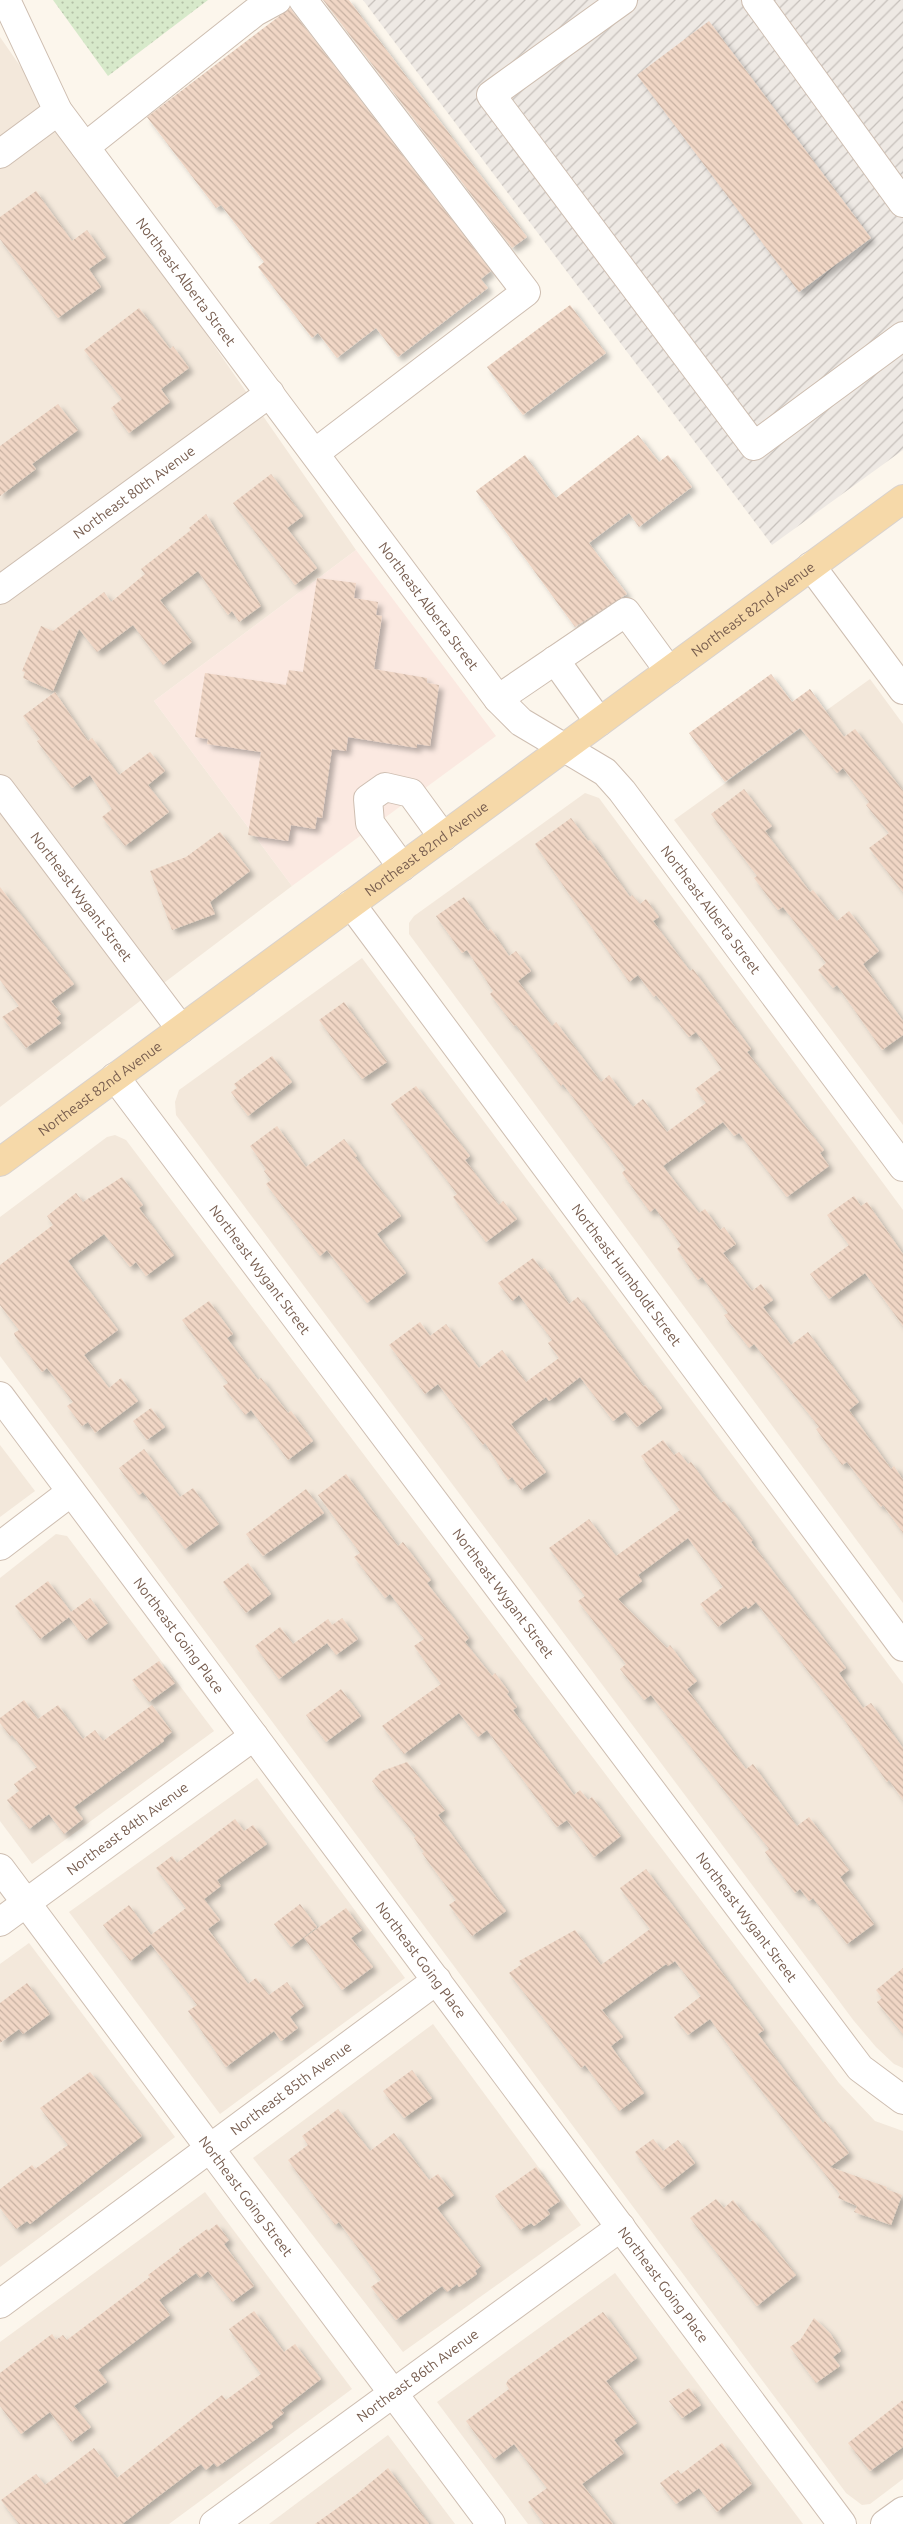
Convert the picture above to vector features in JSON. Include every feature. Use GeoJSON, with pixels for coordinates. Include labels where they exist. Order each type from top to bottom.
{"type":"FeatureCollection","features":[{"type":"Feature","properties":{"kind":"main road","name":"Northeast 82nd Avenue"},"geometry":{"type":"LineString","coordinates":[[0,1162],[903,499]]}},
{"type":"Feature","properties":{"kind":"main road","name":"Northeast 82nd Avenue"},"geometry":{"type":"LineString","coordinates":[[853,536],[903,522]]}},
{"type":"Feature","properties":{"kind":"street","name":"Northeast Alberta Street"},"geometry":{"type":"LineString","coordinates":[[6,0],[58,111],[498,699],[521,722],[566,747],[605,772],[622,791],[903,1167]]}},
{"type":"Feature","properties":{"kind":"street"},"geometry":{"type":"LineString","coordinates":[[85,146],[255,12],[277,0]]}},
{"type":"Feature","properties":{"kind":"street"},"geometry":{"type":"LineString","coordinates":[[303,0],[526,292],[315,453]]}},
{"type":"Feature","properties":{"kind":"street"},"geometry":{"type":"LineString","coordinates":[[623,0],[491,96],[754,446],[903,336]]}},
{"type":"Feature","properties":{"kind":"street"},"geometry":{"type":"LineString","coordinates":[[756,0],[903,202]]}},
{"type":"Feature","properties":{"kind":"street"},"geometry":{"type":"LineString","coordinates":[[0,154],[58,111]]}},
{"type":"Feature","properties":{"kind":"street","name":"Northeast 80th Avenue"},"geometry":{"type":"LineString","coordinates":[[0,590],[270,393]]}},
{"type":"Feature","properties":{"kind":"street"},"geometry":{"type":"LineString","coordinates":[[811,566],[903,690]]}},
{"type":"Feature","properties":{"kind":"street"},"geometry":{"type":"LineString","coordinates":[[498,699],[626,612],[669,671]]}},
{"type":"Feature","properties":{"kind":"street"},"geometry":{"type":"LineString","coordinates":[[555,660],[599,722]]}},
{"type":"Feature","properties":{"kind":"street"},"geometry":{"type":"LineString","coordinates":[[402,867],[370,823],[368,799],[385,787],[411,793],[443,836]]}},
{"type":"Feature","properties":{"kind":"street","name":"Northeast Wygant Street"},"geometry":{"type":"LineString","coordinates":[[0,789],[181,1029]]}},
{"type":"Feature","properties":{"kind":"street","name":"Northeast Humboldt Street"},"geometry":{"type":"LineString","coordinates":[[351,904],[903,1647]]}},
{"type":"Feature","properties":{"kind":"street","name":"Northeast Wygant Street"},"geometry":{"type":"LineString","coordinates":[[115,1077],[860,2068],[903,2100]]}},
{"type":"Feature","properties":{"kind":"street","name":"Northeast Going Place"},"geometry":{"type":"LineString","coordinates":[[0,1396],[842,2524]]}},
{"type":"Feature","properties":{"kind":"street"},"geometry":{"type":"LineString","coordinates":[[0,1546],[71,1492]]}},
{"type":"Feature","properties":{"kind":"street","name":"Northeast 84th Avenue"},"geometry":{"type":"LineString","coordinates":[[0,1922],[254,1736]]}},
{"type":"Feature","properties":{"kind":"street","name":"Northeast Going Street"},"geometry":{"type":"LineString","coordinates":[[0,1868],[490,2524]]}},
{"type":"Feature","properties":{"kind":"street","name":"Northeast 85th Avenue"},"geometry":{"type":"LineString","coordinates":[[0,2304],[437,1980]]}},
{"type":"Feature","properties":{"kind":"street","name":"Northeast 86th Avenue"},"geometry":{"type":"LineString","coordinates":[[214,2524],[621,2226]]}},
{"type":"Feature","properties":{"kind":"street"},"geometry":{"type":"LineString","coordinates":[[885,2524],[903,2511]]}},
{"type":"Feature","properties":{"kind":"shaded area"},"geometry":{"type":"Polygon","coordinates":[[[363,0],[903,0],[903,450],[772,545],[363,0]]]}},
{"type":"Feature","properties":{"kind":"shaded area"},"geometry":{"type":"Polygon","coordinates":[[[0,37],[356,550],[154,701],[292,886],[0,1107],[0,37]]]}},
{"type":"Feature","properties":{"kind":"shaded area"},"geometry":{"type":"Polygon","coordinates":[[[356,550],[496,736],[292,886],[154,701],[356,550]]]}},
{"type":"Feature","properties":{"kind":"shaded area"},"geometry":{"type":"Polygon","coordinates":[[[870,679],[903,724],[903,1125],[674,820],[870,679]]]}},
{"type":"Feature","properties":{"kind":"shaded area"},"geometry":{"type":"Polygon","coordinates":[[[585,793],[599,798],[903,1210],[903,1603],[409,934],[409,923],[414,916],[585,793]]]}},
{"type":"Feature","properties":{"kind":"shaded area"},"geometry":{"type":"Polygon","coordinates":[[[362,958],[903,1684],[903,2068],[894,2064],[876,2047],[854,2021],[176,1115],[175,1102],[179,1090],[362,958]]]}},
{"type":"Feature","properties":{"kind":"shaded area"},"geometry":{"type":"Polygon","coordinates":[[[115,1135],[126,1140],[839,2083],[875,2121],[903,2131],[903,2479],[870,2504],[862,2505],[846,2493],[0,1356],[0,1217],[107,1137],[115,1135]]]}},
{"type":"Feature","properties":{"kind":"shaded area"},"geometry":{"type":"Polygon","coordinates":[[[0,1445],[35,1491],[0,1517],[0,1445]]]}},
{"type":"Feature","properties":{"kind":"shaded area"},"geometry":{"type":"Polygon","coordinates":[[[56,1534],[67,1536],[214,1731],[32,1864],[0,1821],[0,1578],[56,1534]]]}},
{"type":"Feature","properties":{"kind":"shaded area"},"geometry":{"type":"Polygon","coordinates":[[[257,1778],[405,1978],[220,2114],[69,1912],[257,1778]]]}},
{"type":"Feature","properties":{"kind":"shaded area"},"geometry":{"type":"Polygon","coordinates":[[[29,1943],[175,2137],[0,2267],[0,1964],[29,1943]]]}},
{"type":"Feature","properties":{"kind":"shaded area"},"geometry":{"type":"Polygon","coordinates":[[[433,2024],[581,2225],[403,2352],[253,2158],[433,2024]]]}},
{"type":"Feature","properties":{"kind":"shaded area"},"geometry":{"type":"Polygon","coordinates":[[[205,2192],[352,2389],[169,2524],[0,2524],[0,2342],[205,2192]]]}},
{"type":"Feature","properties":{"kind":"shaded area"},"geometry":{"type":"Polygon","coordinates":[[[615,2273],[803,2524],[528,2524],[437,2402],[615,2273]]]}},
{"type":"Feature","properties":{"kind":"shaded area"},"geometry":{"type":"Polygon","coordinates":[[[388,2435],[455,2524],[269,2524],[388,2435]]]}},
{"type":"Feature","properties":{"kind":"green space"},"geometry":{"type":"Polygon","coordinates":[[[53,0],[208,0],[108,76],[53,0]]]}},
{"type":"Feature","properties":{"kind":"building"},"geometry":{"type":"Polygon","coordinates":[[[323,0],[349,0],[527,237],[512,248],[323,0]]]}},
{"type":"Feature","properties":{"kind":"building"},"geometry":{"type":"Polygon","coordinates":[[[290,8],[491,271],[481,279],[488,288],[398,357],[376,328],[337,358],[318,333],[312,338],[258,267],[264,262],[221,205],[216,208],[147,117],[290,8]]]}},
{"type":"Feature","properties":{"kind":"building"},"geometry":{"type":"Polygon","coordinates":[[[709,21],[871,238],[799,292],[637,75],[709,21]]]}},
{"type":"Feature","properties":{"kind":"building"},"geometry":{"type":"Polygon","coordinates":[[[36,191],[72,241],[87,230],[106,257],[89,269],[101,287],[58,318],[0,239],[0,217],[36,191]]]}},
{"type":"Feature","properties":{"kind":"building"},"geometry":{"type":"Polygon","coordinates":[[[570,305],[606,353],[523,415],[487,367],[570,305]]]}},
{"type":"Feature","properties":{"kind":"building"},"geometry":{"type":"Polygon","coordinates":[[[139,308],[170,349],[173,346],[189,368],[161,389],[170,402],[129,433],[111,408],[122,399],[84,350],[139,308]]]}},
{"type":"Feature","properties":{"kind":"building"},"geometry":{"type":"Polygon","coordinates":[[[58,404],[78,430],[32,464],[36,469],[0,496],[0,446],[58,404]]]}},
{"type":"Feature","properties":{"kind":"building"},"geometry":{"type":"Polygon","coordinates":[[[638,435],[659,462],[668,455],[692,487],[639,527],[629,513],[589,543],[627,594],[575,627],[476,491],[525,455],[556,498],[638,435]]]}},
{"type":"Feature","properties":{"kind":"building"},"geometry":{"type":"Polygon","coordinates":[[[271,474],[303,516],[287,528],[317,568],[295,585],[233,503],[271,474]]]}},
{"type":"Feature","properties":{"kind":"building"},"geometry":{"type":"Polygon","coordinates":[[[206,514],[261,606],[239,622],[232,611],[228,615],[198,571],[160,600],[192,642],[163,665],[133,625],[97,652],[79,629],[53,691],[23,678],[25,672],[22,671],[41,626],[53,631],[104,592],[111,602],[145,574],[141,569],[191,530],[189,528],[206,514]]]}},
{"type":"Feature","properties":{"kind":"building"},"geometry":{"type":"Polygon","coordinates":[[[317,578],[356,583],[354,598],[378,602],[376,615],[382,616],[374,669],[427,678],[427,683],[439,685],[430,746],[417,744],[417,748],[348,737],[346,751],[332,749],[322,818],[317,817],[315,829],[291,825],[288,841],[248,835],[261,752],[207,744],[208,739],[195,737],[205,673],[286,685],[289,670],[303,672],[317,578]]]}},
{"type":"Feature","properties":{"kind":"building"},"geometry":{"type":"Polygon","coordinates":[[[771,674],[792,702],[810,689],[844,737],[855,729],[903,791],[903,892],[869,848],[889,833],[866,805],[869,802],[843,768],[837,773],[800,728],[725,782],[689,733],[771,674]]]}},
{"type":"Feature","properties":{"kind":"building"},"geometry":{"type":"Polygon","coordinates":[[[55,692],[88,741],[92,738],[119,775],[150,752],[165,771],[148,785],[169,812],[125,846],[102,817],[112,809],[90,775],[72,788],[37,741],[40,739],[23,716],[55,692]]]}},
{"type":"Feature","properties":{"kind":"building"},"geometry":{"type":"Polygon","coordinates":[[[744,789],[772,826],[765,831],[810,892],[813,890],[837,921],[849,911],[879,951],[863,964],[903,1021],[903,1035],[882,1050],[837,985],[833,988],[818,970],[826,963],[783,907],[778,910],[754,878],[757,876],[711,814],[744,789]]]}},
{"type":"Feature","properties":{"kind":"building"},"geometry":{"type":"Polygon","coordinates":[[[571,818],[588,841],[590,840],[630,897],[632,895],[640,904],[646,899],[659,917],[653,921],[690,971],[693,969],[751,1049],[747,1052],[824,1150],[820,1153],[829,1166],[787,1197],[739,1133],[734,1136],[723,1122],[663,1166],[699,1213],[705,1209],[720,1230],[724,1227],[736,1244],[723,1253],[752,1291],[761,1284],[773,1300],[763,1307],[791,1345],[808,1332],[859,1402],[849,1410],[891,1469],[894,1466],[903,1480],[903,1533],[883,1505],[881,1507],[847,1462],[842,1465],[816,1429],[819,1427],[754,1344],[749,1348],[724,1315],[728,1313],[702,1277],[698,1280],[677,1249],[681,1245],[655,1208],[650,1212],[622,1173],[626,1169],[563,1084],[561,1086],[516,1025],[514,1026],[490,994],[493,991],[467,950],[462,953],[436,916],[464,897],[488,931],[491,929],[509,956],[516,951],[531,971],[518,981],[552,1026],[556,1022],[601,1082],[609,1075],[633,1107],[643,1099],[667,1132],[706,1103],[695,1089],[722,1069],[696,1032],[689,1037],[656,995],[654,997],[638,975],[629,982],[535,844],[571,818]]]}},
{"type":"Feature","properties":{"kind":"building"},"geometry":{"type":"Polygon","coordinates":[[[220,832],[250,871],[210,902],[215,914],[172,930],[150,871],[186,857],[220,832]]]}},
{"type":"Feature","properties":{"kind":"building"},"geometry":{"type":"Polygon","coordinates":[[[0,887],[74,984],[51,1001],[61,1014],[56,1018],[61,1023],[26,1048],[2,1017],[19,1006],[0,980],[0,887]]]}},
{"type":"Feature","properties":{"kind":"building"},"geometry":{"type":"Polygon","coordinates":[[[344,1002],[387,1062],[362,1079],[319,1020],[344,1002]]]}},
{"type":"Feature","properties":{"kind":"building"},"geometry":{"type":"Polygon","coordinates":[[[272,1056],[292,1082],[248,1116],[231,1092],[237,1088],[234,1084],[272,1056]]]}},
{"type":"Feature","properties":{"kind":"building"},"geometry":{"type":"Polygon","coordinates":[[[416,1086],[470,1156],[465,1160],[499,1205],[503,1201],[517,1219],[486,1242],[453,1197],[457,1194],[391,1104],[416,1086]]]}},
{"type":"Feature","properties":{"kind":"building"},"geometry":{"type":"Polygon","coordinates":[[[277,1126],[306,1167],[344,1139],[357,1156],[355,1157],[401,1216],[377,1234],[406,1273],[367,1303],[327,1250],[320,1256],[266,1184],[271,1180],[264,1171],[266,1169],[250,1146],[277,1126]]]}},
{"type":"Feature","properties":{"kind":"building"},"geometry":{"type":"Polygon","coordinates":[[[122,1177],[143,1205],[139,1208],[174,1255],[146,1276],[136,1262],[130,1267],[104,1234],[68,1261],[118,1330],[84,1355],[109,1388],[121,1378],[138,1401],[95,1433],[88,1422],[82,1426],[67,1406],[73,1402],[47,1368],[42,1372],[15,1336],[14,1333],[19,1330],[0,1305],[0,1265],[53,1225],[47,1216],[76,1193],[83,1202],[122,1177]]]}},
{"type":"Feature","properties":{"kind":"building"},"geometry":{"type":"Polygon","coordinates":[[[854,1196],[861,1206],[867,1202],[903,1254],[903,1326],[865,1273],[829,1299],[810,1274],[849,1245],[827,1215],[854,1196]]]}},
{"type":"Feature","properties":{"kind":"building"},"geometry":{"type":"Polygon","coordinates":[[[533,1258],[542,1270],[545,1268],[569,1304],[578,1297],[644,1387],[645,1385],[662,1408],[637,1427],[625,1412],[613,1421],[580,1377],[549,1401],[546,1397],[511,1424],[546,1472],[521,1490],[512,1477],[508,1480],[485,1443],[483,1445],[438,1384],[425,1394],[389,1345],[420,1322],[430,1336],[446,1324],[479,1368],[502,1350],[526,1382],[559,1358],[548,1343],[552,1340],[519,1295],[512,1301],[498,1283],[533,1258]]]}},
{"type":"Feature","properties":{"kind":"building"},"geometry":{"type":"Polygon","coordinates":[[[209,1301],[233,1334],[227,1338],[258,1380],[261,1378],[288,1413],[291,1411],[313,1441],[288,1460],[251,1410],[245,1415],[223,1386],[228,1383],[182,1320],[209,1301]]]}},
{"type":"Feature","properties":{"kind":"building"},"geometry":{"type":"Polygon","coordinates":[[[151,1408],[165,1427],[147,1440],[133,1421],[151,1408]]]}},
{"type":"Feature","properties":{"kind":"building"},"geometry":{"type":"Polygon","coordinates":[[[663,1440],[674,1455],[679,1452],[688,1464],[691,1462],[721,1503],[724,1501],[753,1540],[751,1542],[846,1668],[839,1673],[863,1708],[871,1703],[903,1748],[903,1800],[889,1780],[887,1782],[843,1718],[756,1602],[748,1609],[746,1606],[718,1627],[700,1604],[723,1587],[688,1538],[638,1575],[642,1581],[618,1599],[667,1648],[670,1645],[697,1681],[687,1689],[746,1769],[753,1764],[797,1826],[809,1817],[849,1870],[840,1877],[874,1924],[847,1944],[813,1898],[809,1901],[800,1889],[795,1893],[765,1852],[769,1849],[651,1695],[644,1700],[620,1669],[626,1664],[578,1601],[585,1596],[549,1548],[589,1519],[616,1556],[680,1510],[641,1456],[663,1440]]]}},
{"type":"Feature","properties":{"kind":"building"},"geometry":{"type":"Polygon","coordinates":[[[144,1449],[180,1497],[193,1488],[219,1524],[185,1549],[143,1492],[139,1495],[119,1468],[144,1449]]]}},
{"type":"Feature","properties":{"kind":"building"},"geometry":{"type":"Polygon","coordinates":[[[346,1474],[398,1546],[403,1542],[431,1580],[427,1583],[469,1638],[465,1642],[492,1676],[495,1673],[509,1692],[507,1694],[517,1707],[513,1710],[574,1795],[580,1790],[588,1800],[592,1797],[621,1836],[594,1857],[567,1820],[557,1827],[487,1730],[478,1737],[459,1713],[404,1754],[382,1726],[441,1684],[414,1646],[424,1639],[390,1594],[385,1598],[354,1557],[360,1553],[318,1495],[346,1474]]]}},
{"type":"Feature","properties":{"kind":"building"},"geometry":{"type":"Polygon","coordinates":[[[306,1489],[324,1513],[263,1556],[246,1534],[306,1489]]]}},
{"type":"Feature","properties":{"kind":"building"},"geometry":{"type":"Polygon","coordinates":[[[248,1563],[271,1594],[246,1613],[223,1582],[248,1563]]]}},
{"type":"Feature","properties":{"kind":"building"},"geometry":{"type":"Polygon","coordinates":[[[48,1581],[71,1612],[90,1598],[108,1623],[86,1640],[69,1617],[40,1639],[15,1606],[48,1581]]]}},
{"type":"Feature","properties":{"kind":"building"},"geometry":{"type":"Polygon","coordinates":[[[342,1618],[358,1639],[336,1655],[327,1643],[279,1679],[255,1646],[280,1627],[293,1644],[328,1619],[332,1625],[342,1618]]]}},
{"type":"Feature","properties":{"kind":"building"},"geometry":{"type":"Polygon","coordinates":[[[159,1661],[175,1683],[149,1702],[132,1680],[159,1661]]]}},
{"type":"Feature","properties":{"kind":"building"},"geometry":{"type":"Polygon","coordinates":[[[341,1689],[361,1716],[326,1742],[306,1715],[341,1689]]]}},
{"type":"Feature","properties":{"kind":"building"},"geometry":{"type":"Polygon","coordinates":[[[24,1700],[38,1719],[58,1705],[83,1739],[95,1730],[103,1741],[152,1705],[172,1732],[163,1739],[164,1741],[74,1807],[83,1819],[64,1834],[49,1814],[29,1829],[7,1800],[19,1791],[14,1784],[37,1767],[0,1723],[0,1718],[24,1700]]]}},
{"type":"Feature","properties":{"kind":"building"},"geometry":{"type":"Polygon","coordinates":[[[407,1762],[445,1810],[438,1815],[506,1911],[472,1936],[449,1905],[456,1900],[422,1853],[424,1852],[414,1838],[416,1836],[372,1781],[382,1771],[407,1762]]]}},
{"type":"Feature","properties":{"kind":"building"},"geometry":{"type":"Polygon","coordinates":[[[235,1819],[244,1831],[253,1825],[267,1844],[217,1880],[221,1886],[204,1899],[220,1920],[208,1929],[248,1984],[256,1978],[269,1995],[287,1982],[304,2006],[290,2017],[298,2028],[281,2041],[274,2031],[226,2067],[188,2011],[197,2005],[151,1944],[130,1961],[103,1925],[129,1905],[151,1935],[186,1908],[156,1868],[172,1856],[177,1863],[235,1819]]]}},
{"type":"Feature","properties":{"kind":"building"},"geometry":{"type":"Polygon","coordinates":[[[646,1869],[764,2030],[758,2034],[823,2123],[825,2121],[849,2153],[830,2167],[887,2187],[886,2189],[902,2195],[891,2225],[854,2212],[857,2206],[838,2198],[840,2194],[742,2065],[710,2019],[688,2035],[674,2017],[701,1996],[675,1961],[668,1966],[666,1964],[602,2010],[623,2037],[611,2046],[644,2093],[619,2111],[585,2065],[581,2068],[509,1973],[522,1964],[519,1961],[575,1930],[601,1965],[650,1929],[620,1888],[646,1869]]]}},
{"type":"Feature","properties":{"kind":"building"},"geometry":{"type":"Polygon","coordinates":[[[300,1904],[317,1927],[291,1947],[274,1924],[300,1904]]]}},
{"type":"Feature","properties":{"kind":"building"},"geometry":{"type":"Polygon","coordinates":[[[346,1908],[362,1930],[351,1938],[373,1967],[342,1990],[304,1938],[346,1908]]]}},
{"type":"Feature","properties":{"kind":"building"},"geometry":{"type":"Polygon","coordinates":[[[903,1968],[903,2034],[877,2002],[882,1998],[876,1990],[903,1968]]]}},
{"type":"Feature","properties":{"kind":"building"},"geometry":{"type":"Polygon","coordinates":[[[27,1983],[50,2014],[23,2034],[19,2029],[0,2043],[0,2003],[27,1983]]]}},
{"type":"Feature","properties":{"kind":"building"},"geometry":{"type":"Polygon","coordinates":[[[412,2070],[432,2098],[404,2118],[383,2091],[412,2070]]]}},
{"type":"Feature","properties":{"kind":"building"},"geometry":{"type":"Polygon","coordinates":[[[90,2072],[142,2136],[30,2224],[27,2221],[16,2229],[0,2208],[0,2189],[32,2165],[35,2169],[68,2145],[40,2108],[90,2072]]]}},
{"type":"Feature","properties":{"kind":"building"},"geometry":{"type":"Polygon","coordinates":[[[338,2109],[370,2151],[394,2133],[429,2180],[438,2174],[454,2195],[437,2208],[481,2266],[475,2271],[477,2274],[459,2287],[457,2284],[447,2292],[442,2286],[396,2320],[371,2287],[381,2280],[339,2222],[335,2225],[288,2160],[308,2145],[302,2136],[338,2109]]]}},
{"type":"Feature","properties":{"kind":"building"},"geometry":{"type":"Polygon","coordinates":[[[653,2139],[663,2151],[678,2140],[695,2163],[662,2189],[635,2152],[653,2139]]]}},
{"type":"Feature","properties":{"kind":"building"},"geometry":{"type":"Polygon","coordinates":[[[536,2167],[560,2201],[547,2210],[550,2214],[534,2226],[531,2223],[520,2230],[495,2196],[536,2167]]]}},
{"type":"Feature","properties":{"kind":"building"},"geometry":{"type":"Polygon","coordinates":[[[716,2199],[724,2208],[733,2200],[750,2222],[753,2220],[796,2275],[757,2306],[690,2218],[716,2199]]]}},
{"type":"Feature","properties":{"kind":"building"},"geometry":{"type":"Polygon","coordinates":[[[217,2224],[229,2240],[224,2244],[254,2286],[232,2302],[208,2271],[200,2278],[196,2273],[159,2300],[170,2315],[98,2370],[107,2382],[74,2406],[91,2427],[71,2442],[50,2412],[21,2434],[0,2406],[0,2373],[52,2334],[56,2340],[63,2335],[67,2340],[150,2277],[148,2275],[180,2251],[179,2249],[217,2224]]]}},
{"type":"Feature","properties":{"kind":"building"},"geometry":{"type":"Polygon","coordinates":[[[254,2311],[284,2352],[295,2344],[321,2379],[281,2410],[284,2413],[271,2423],[273,2427],[217,2467],[214,2463],[206,2470],[201,2464],[122,2524],[19,2524],[1,2500],[36,2474],[45,2485],[94,2448],[117,2478],[222,2395],[226,2400],[261,2374],[229,2329],[254,2311]]]}},
{"type":"Feature","properties":{"kind":"building"},"geometry":{"type":"Polygon","coordinates":[[[603,2312],[637,2358],[606,2381],[637,2423],[614,2440],[624,2453],[582,2484],[613,2524],[544,2524],[528,2502],[547,2488],[514,2444],[494,2459],[466,2421],[509,2389],[506,2384],[508,2380],[603,2312]]]}},
{"type":"Feature","properties":{"kind":"building"},"geometry":{"type":"Polygon","coordinates":[[[814,2318],[830,2333],[841,2351],[833,2357],[840,2366],[816,2383],[790,2347],[801,2339],[814,2318]]]}},
{"type":"Feature","properties":{"kind":"building"},"geometry":{"type":"Polygon","coordinates":[[[689,2388],[701,2405],[682,2418],[669,2401],[689,2388]]]}},
{"type":"Feature","properties":{"kind":"building"},"geometry":{"type":"Polygon","coordinates":[[[903,2400],[903,2447],[870,2471],[848,2443],[903,2400]]]}},
{"type":"Feature","properties":{"kind":"building"},"geometry":{"type":"Polygon","coordinates":[[[722,2443],[752,2484],[717,2512],[699,2488],[676,2504],[660,2483],[678,2470],[681,2474],[722,2443]]]}},
{"type":"Feature","properties":{"kind":"building"},"geometry":{"type":"Polygon","coordinates":[[[388,2468],[429,2524],[315,2524],[357,2494],[388,2468]]]}}]}
